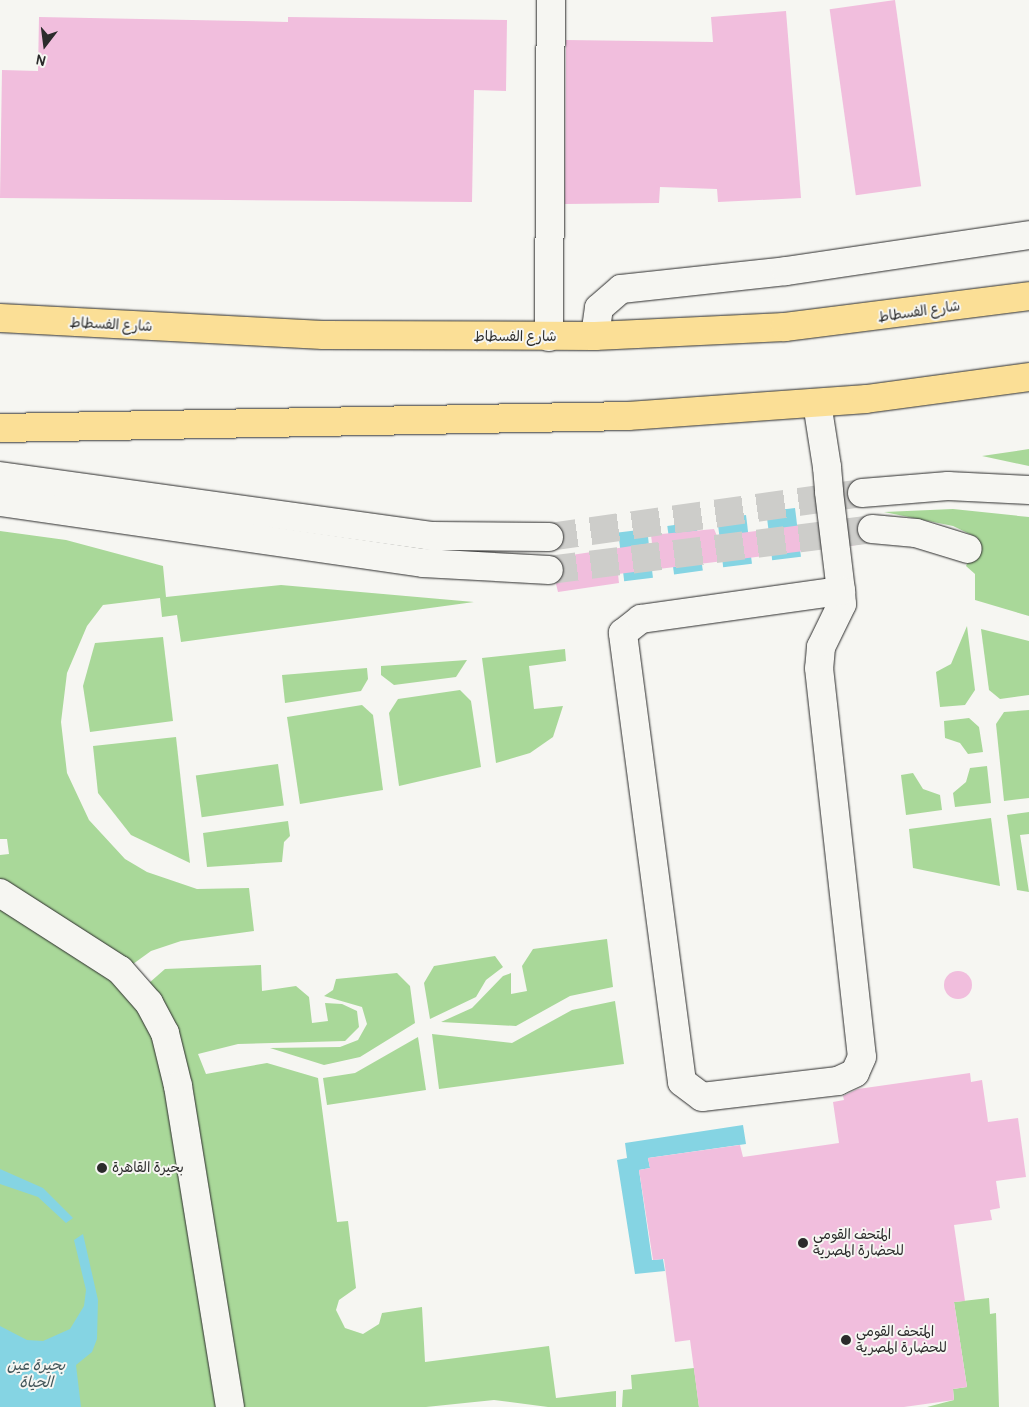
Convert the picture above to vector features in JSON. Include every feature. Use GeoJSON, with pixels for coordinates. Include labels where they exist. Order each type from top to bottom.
{"type":"FeatureCollection","features":[{"type":"Feature","properties":{"kind":"main road","name":"شارع الفسطاط"},"geometry":{"type":"LineString","coordinates":[[0,318],[323,334],[549,337],[785,327],[1029,296]]}},
{"type":"Feature","properties":{"kind":"main road"},"geometry":{"type":"LineString","coordinates":[[0,428],[628,416],[817,403],[1029,377]]}},
{"type":"Feature","properties":{"kind":"street"},"geometry":{"type":"LineString","coordinates":[[549,337],[551,0]]}},
{"type":"Feature","properties":{"kind":"street"},"geometry":{"type":"LineString","coordinates":[[595,336],[599,308],[621,289],[824,266],[1029,234]]}},
{"type":"Feature","properties":{"kind":"street"},"geometry":{"type":"LineString","coordinates":[[817,403],[841,591],[840,614],[821,647],[819,668],[860,1065],[838,1081],[702,1097],[682,1082],[622,633],[641,619],[841,591]]}},
{"type":"Feature","properties":{"kind":"street"},"geometry":{"type":"LineString","coordinates":[[0,476],[431,536],[549,537]]}},
{"type":"Feature","properties":{"kind":"street"},"geometry":{"type":"LineString","coordinates":[[862,493],[948,486],[1029,490]]}},
{"type":"Feature","properties":{"kind":"street"},"geometry":{"type":"LineString","coordinates":[[0,502],[424,563],[549,570]]}},
{"type":"Feature","properties":{"kind":"street"},"geometry":{"type":"LineString","coordinates":[[872,529],[916,533],[968,549]]}},
{"type":"Feature","properties":{"kind":"street"},"geometry":{"type":"LineString","coordinates":[[0,893],[114,966],[139,990],[165,1033],[175,1068],[230,1407]]}},
{"type":"Feature","properties":{"kind":"green space"},"geometry":{"type":"Polygon","coordinates":[[[1029,449],[1029,466],[982,456],[1029,449]]]}},
{"type":"Feature","properties":{"kind":"green space"},"geometry":{"type":"Polygon","coordinates":[[[953,509],[1029,517],[1029,616],[975,600],[975,574],[966,566],[978,538],[953,526],[884,512],[953,509]]]}},
{"type":"Feature","properties":{"kind":"green space"},"geometry":{"type":"Polygon","coordinates":[[[0,531],[66,540],[163,566],[166,597],[281,585],[474,602],[181,642],[177,615],[162,617],[160,598],[103,605],[87,626],[67,673],[61,722],[67,773],[89,820],[125,859],[147,872],[197,889],[249,888],[254,931],[181,941],[151,951],[133,964],[149,983],[165,969],[261,965],[262,991],[296,986],[309,997],[312,1023],[328,1021],[325,1003],[342,1004],[357,1011],[359,1027],[345,1041],[238,1044],[198,1054],[206,1074],[267,1063],[318,1078],[337,1222],[348,1221],[356,1288],[339,1300],[336,1310],[345,1328],[363,1334],[379,1324],[382,1313],[422,1307],[425,1362],[549,1346],[556,1398],[616,1391],[616,1407],[548,1407],[494,1400],[426,1407],[0,1407],[0,855],[9,854],[7,839],[0,839],[0,531]]]}},
{"type":"Feature","properties":{"kind":"green space"},"geometry":{"type":"Polygon","coordinates":[[[967,626],[975,690],[965,705],[940,707],[936,672],[951,664],[967,626]]]}},
{"type":"Feature","properties":{"kind":"green space"},"geometry":{"type":"Polygon","coordinates":[[[981,629],[1029,641],[1029,695],[1000,699],[989,690],[981,629]]]}},
{"type":"Feature","properties":{"kind":"green space"},"geometry":{"type":"Polygon","coordinates":[[[163,637],[173,721],[90,732],[83,686],[95,643],[163,637]]]}},
{"type":"Feature","properties":{"kind":"green space"},"geometry":{"type":"Polygon","coordinates":[[[565,649],[566,661],[529,666],[534,709],[563,706],[553,737],[530,753],[496,763],[482,658],[565,649]]]}},
{"type":"Feature","properties":{"kind":"green space"},"geometry":{"type":"Polygon","coordinates":[[[467,660],[456,677],[394,685],[381,675],[381,666],[467,660]]]}},
{"type":"Feature","properties":{"kind":"green space"},"geometry":{"type":"Polygon","coordinates":[[[367,668],[368,679],[361,691],[285,703],[282,675],[367,668]]]}},
{"type":"Feature","properties":{"kind":"green space"},"geometry":{"type":"Polygon","coordinates":[[[460,690],[471,701],[481,767],[399,786],[389,713],[398,699],[460,690]]]}},
{"type":"Feature","properties":{"kind":"green space"},"geometry":{"type":"Polygon","coordinates":[[[362,705],[373,715],[383,790],[300,804],[287,717],[362,705]]]}},
{"type":"Feature","properties":{"kind":"green space"},"geometry":{"type":"Polygon","coordinates":[[[1029,710],[1029,798],[1004,801],[996,724],[1004,712],[1029,710]]]}},
{"type":"Feature","properties":{"kind":"green space"},"geometry":{"type":"Polygon","coordinates":[[[969,718],[979,727],[983,752],[968,754],[960,743],[945,738],[944,721],[969,718]]]}},
{"type":"Feature","properties":{"kind":"green space"},"geometry":{"type":"Polygon","coordinates":[[[176,737],[190,863],[131,835],[98,793],[93,746],[176,737]]]}},
{"type":"Feature","properties":{"kind":"green space"},"geometry":{"type":"Polygon","coordinates":[[[278,764],[284,806],[202,817],[196,776],[278,764]]]}},
{"type":"Feature","properties":{"kind":"green space"},"geometry":{"type":"Polygon","coordinates":[[[987,766],[991,803],[955,807],[953,793],[966,782],[970,768],[987,766]]]}},
{"type":"Feature","properties":{"kind":"green space"},"geometry":{"type":"Polygon","coordinates":[[[913,773],[923,789],[940,795],[942,810],[906,815],[901,775],[913,773]]]}},
{"type":"Feature","properties":{"kind":"green space"},"geometry":{"type":"Polygon","coordinates":[[[1029,812],[1029,834],[1020,835],[1029,892],[1017,890],[1007,815],[1029,812]]]}},
{"type":"Feature","properties":{"kind":"green space"},"geometry":{"type":"Polygon","coordinates":[[[991,818],[1000,886],[913,868],[909,829],[991,818]]]}},
{"type":"Feature","properties":{"kind":"green space"},"geometry":{"type":"Polygon","coordinates":[[[288,821],[290,836],[284,842],[282,862],[207,867],[203,833],[288,821]]]}},
{"type":"Feature","properties":{"kind":"green space"},"geometry":{"type":"Polygon","coordinates":[[[607,939],[613,987],[570,996],[516,1026],[441,1022],[472,1008],[503,976],[511,973],[511,994],[527,991],[522,966],[533,949],[607,939]]]}},
{"type":"Feature","properties":{"kind":"green space"},"geometry":{"type":"Polygon","coordinates":[[[495,956],[503,967],[486,980],[476,997],[430,1019],[424,983],[434,966],[495,956]]]}},
{"type":"Feature","properties":{"kind":"green space"},"geometry":{"type":"Polygon","coordinates":[[[397,973],[410,986],[415,1023],[360,1057],[324,1065],[270,1048],[340,1047],[358,1040],[367,1024],[362,1007],[324,996],[333,990],[336,979],[397,973]]]}},
{"type":"Feature","properties":{"kind":"green space"},"geometry":{"type":"Polygon","coordinates":[[[615,1001],[624,1064],[439,1089],[432,1034],[512,1043],[572,1010],[615,1001]]]}},
{"type":"Feature","properties":{"kind":"green space"},"geometry":{"type":"Polygon","coordinates":[[[418,1037],[426,1090],[327,1105],[323,1078],[355,1073],[418,1037]]]}},
{"type":"Feature","properties":{"kind":"green space"},"geometry":{"type":"Polygon","coordinates":[[[989,1298],[990,1314],[996,1313],[999,1407],[927,1407],[954,1400],[953,1389],[967,1387],[954,1302],[989,1298]]]}},
{"type":"Feature","properties":{"kind":"green space"},"geometry":{"type":"Polygon","coordinates":[[[694,1368],[699,1407],[622,1407],[623,1390],[632,1389],[631,1375],[694,1368]]]}},
{"type":"Feature","properties":{"kind":"water"},"geometry":{"type":"Polygon","coordinates":[[[795,508],[801,557],[772,560],[766,512],[795,508]]]}},
{"type":"Feature","properties":{"kind":"water"},"geometry":{"type":"Polygon","coordinates":[[[746,515],[752,564],[723,567],[717,519],[746,515]]]}},
{"type":"Feature","properties":{"kind":"water"},"geometry":{"type":"Polygon","coordinates":[[[696,522],[703,571],[674,575],[667,526],[696,522]]]}},
{"type":"Feature","properties":{"kind":"water"},"geometry":{"type":"Polygon","coordinates":[[[647,529],[653,578],[624,581],[618,533],[647,529]]]}},
{"type":"Feature","properties":{"kind":"water"},"geometry":{"type":"Polygon","coordinates":[[[743,1125],[746,1144],[648,1158],[650,1168],[639,1170],[652,1260],[663,1259],[665,1271],[635,1274],[617,1160],[627,1158],[625,1143],[743,1125]]]}},
{"type":"Feature","properties":{"kind":"water"},"geometry":{"type":"Polygon","coordinates":[[[0,1169],[43,1188],[73,1218],[66,1223],[38,1197],[0,1184],[0,1169]]]}},
{"type":"Feature","properties":{"kind":"water","name":"بحيرة عين الحياة"},"geometry":{"type":"Polygon","coordinates":[[[83,1234],[98,1300],[97,1339],[92,1352],[76,1365],[81,1407],[0,1407],[0,1326],[27,1340],[43,1341],[70,1329],[84,1306],[86,1290],[74,1240],[83,1234]]]}},
{"type":"Feature","properties":{"kind":"building"},"geometry":{"type":"Polygon","coordinates":[[[895,0],[921,186],[856,195],[830,9],[895,0]]]}},
{"type":"Feature","properties":{"kind":"building"},"geometry":{"type":"Polygon","coordinates":[[[786,11],[801,198],[718,202],[717,189],[660,187],[659,203],[565,204],[566,40],[713,42],[711,17],[786,11]]]}},
{"type":"Feature","properties":{"kind":"building"},"geometry":{"type":"Polygon","coordinates":[[[39,17],[288,22],[288,17],[507,20],[506,91],[474,90],[472,202],[0,198],[2,70],[38,71],[39,17]]]}},
{"type":"Feature","properties":{"kind":"building"},"geometry":{"type":"Polygon","coordinates":[[[860,520],[858,535],[867,543],[851,546],[848,521],[860,520]]]}},
{"type":"Feature","properties":{"kind":"building"},"geometry":{"type":"Polygon","coordinates":[[[817,523],[820,549],[618,574],[619,583],[558,592],[556,584],[565,570],[558,557],[652,543],[651,535],[714,529],[717,536],[817,523]]]}},
{"type":"Feature","properties":{"kind":"building"},"geometry":{"type":"Polygon","coordinates":[[[958,971],[968,975],[972,985],[968,995],[958,999],[948,995],[944,985],[948,975],[958,971]]]}},
{"type":"Feature","properties":{"kind":"building","name":"المتحف القومى للحضارة المصرية"},"geometry":{"type":"Polygon","coordinates":[[[970,1073],[971,1082],[982,1080],[988,1122],[1018,1118],[1026,1177],[996,1181],[1000,1208],[990,1210],[992,1220],[954,1225],[965,1301],[954,1302],[967,1387],[953,1389],[954,1400],[904,1407],[699,1407],[690,1340],[675,1342],[664,1259],[653,1260],[639,1170],[650,1168],[648,1158],[740,1145],[743,1157],[839,1143],[833,1102],[844,1100],[843,1096],[858,1089],[970,1073]]]}},
{"type":"Feature","properties":{"kind":"tunnel"},"geometry":{"type":"LineString","coordinates":[[549,537],[862,493]]}},
{"type":"Feature","properties":{"kind":"tunnel"},"geometry":{"type":"LineString","coordinates":[[549,570],[872,529]]}},
{"type":"Feature","properties":{"kind":"place","name":"بحيرة القاهرة"},"geometry":{"type":"Point","coordinates":[102,1168]}},
{"type":"Feature","properties":{"kind":"place","name":"المتحف القومى للحضارة المصرية"},"geometry":{"type":"Point","coordinates":[803,1243]}},
{"type":"Feature","properties":{"kind":"place","name":"المتحف القومي للحضارة المصرية"},"geometry":{"type":"Point","coordinates":[846,1340]}}]}
